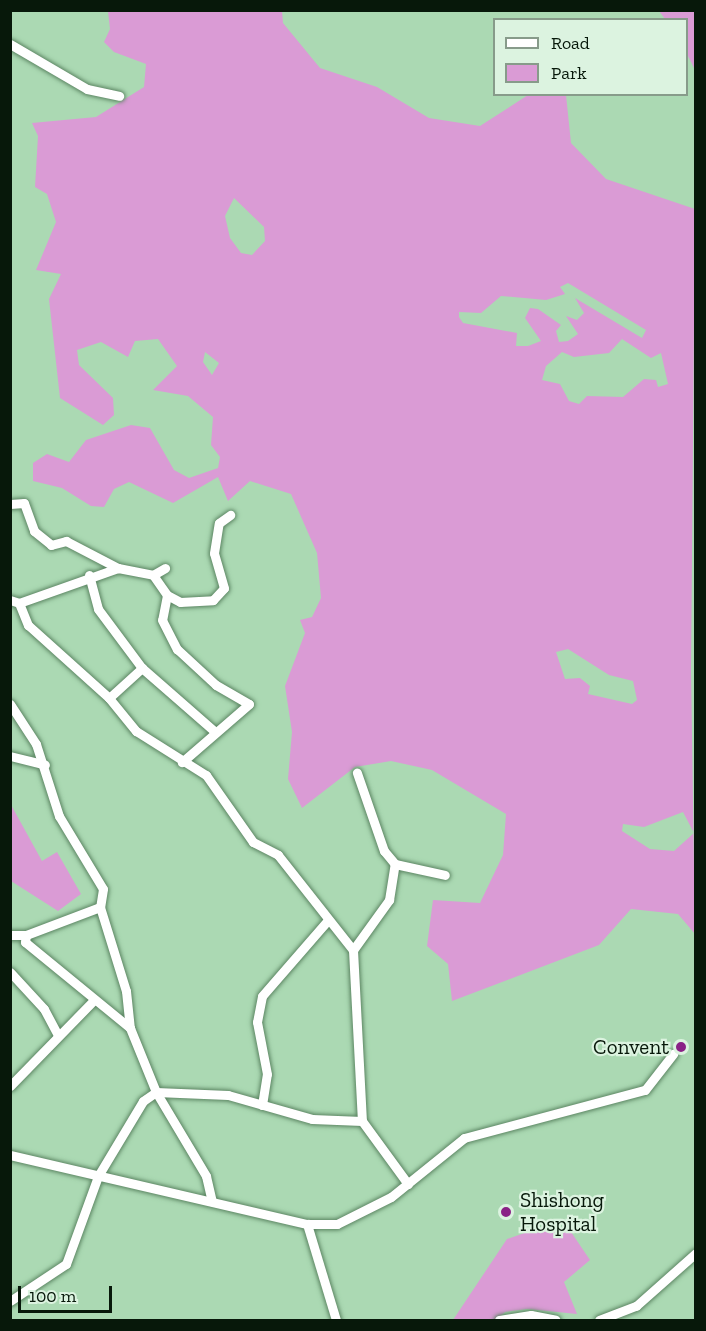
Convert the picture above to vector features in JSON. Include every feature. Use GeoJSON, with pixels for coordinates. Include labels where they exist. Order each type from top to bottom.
{"type":"FeatureCollection","features":[{"type":"Feature","properties":{"kind":"street"},"geometry":{"type":"LineString","coordinates":[[10,44],[87,89],[120,96]]}},
{"type":"Feature","properties":{"kind":"street"},"geometry":{"type":"LineString","coordinates":[[10,504],[24,503],[34,531],[51,545],[66,541],[118,568],[153,575],[165,568]]}},
{"type":"Feature","properties":{"kind":"street"},"geometry":{"type":"LineString","coordinates":[[153,575],[167,595],[194,605],[221,593],[214,553],[219,522],[230,514]]}},
{"type":"Feature","properties":{"kind":"street"},"geometry":{"type":"LineString","coordinates":[[118,568],[89,575],[15,602],[28,624],[57,655],[109,698],[136,731],[206,776],[253,842],[278,855],[353,950],[362,1121],[408,1184]]}},
{"type":"Feature","properties":{"kind":"street"},"geometry":{"type":"LineString","coordinates":[[89,575],[98,609],[142,668],[214,731]]}},
{"type":"Feature","properties":{"kind":"street"},"geometry":{"type":"LineString","coordinates":[[167,595],[162,620],[177,649],[216,685],[249,704],[214,731],[182,762]]}},
{"type":"Feature","properties":{"kind":"street"},"geometry":{"type":"LineString","coordinates":[[109,698],[142,668]]}},
{"type":"Feature","properties":{"kind":"street"},"geometry":{"type":"LineString","coordinates":[[10,704],[45,765],[59,816],[103,889],[100,907],[126,991],[130,1028],[156,1092],[206,1176],[212,1201]]}},
{"type":"Feature","properties":{"kind":"street"},"geometry":{"type":"LineString","coordinates":[[10,756],[45,765]]}},
{"type":"Feature","properties":{"kind":"street"},"geometry":{"type":"LineString","coordinates":[[357,773],[384,851],[395,864],[445,875]]}},
{"type":"Feature","properties":{"kind":"street"},"geometry":{"type":"LineString","coordinates":[[353,950],[389,900],[395,864]]}},
{"type":"Feature","properties":{"kind":"street"},"geometry":{"type":"LineString","coordinates":[[10,935],[26,935],[100,907]]}},
{"type":"Feature","properties":{"kind":"street"},"geometry":{"type":"LineString","coordinates":[[262,1105],[267,1074],[257,1022],[262,996],[328,920]]}},
{"type":"Feature","properties":{"kind":"street"},"geometry":{"type":"LineString","coordinates":[[26,935],[25,942],[67,971],[94,1000],[130,1028]]}},
{"type":"Feature","properties":{"kind":"street"},"geometry":{"type":"LineString","coordinates":[[10,972],[44,1009],[58,1035]]}},
{"type":"Feature","properties":{"kind":"street"},"geometry":{"type":"LineString","coordinates":[[10,1086],[94,1000]]}},
{"type":"Feature","properties":{"kind":"street"},"geometry":{"type":"LineString","coordinates":[[10,1155],[308,1224],[337,1224],[367,1212],[408,1184],[464,1138],[645,1090],[674,1054]]}},
{"type":"Feature","properties":{"kind":"street"},"geometry":{"type":"LineString","coordinates":[[10,1301],[66,1264],[98,1176],[143,1101],[156,1092],[228,1095],[312,1119],[362,1121]]}},
{"type":"Feature","properties":{"kind":"street"},"geometry":{"type":"LineString","coordinates":[[308,1224],[336,1320]]}},
{"type":"Feature","properties":{"kind":"street"},"geometry":{"type":"LineString","coordinates":[[599,1320],[624,1317],[663,1286],[696,1253]]}},
{"type":"Feature","properties":{"kind":"street"},"geometry":{"type":"LineString","coordinates":[[499,1320],[531,1315],[556,1320]]}},
{"type":"Feature","properties":{"kind":"green space"},"geometry":{"type":"Polygon","coordinates":[[[108,11],[282,11],[283,23],[320,68],[377,87],[429,118],[480,126],[526,96],[566,96],[571,143],[606,179],[695,209],[691,670],[693,832],[683,812],[644,827],[623,824],[622,831],[650,849],[674,851],[693,833],[695,934],[678,914],[631,909],[599,945],[452,1001],[448,964],[427,946],[433,900],[480,903],[503,855],[506,814],[432,770],[391,761],[355,767],[302,808],[288,779],[292,732],[285,686],[305,633],[300,620],[312,617],[321,598],[317,553],[291,494],[250,481],[228,501],[218,477],[173,503],[129,482],[114,489],[104,507],[91,506],[62,488],[33,481],[33,463],[47,454],[69,462],[86,440],[131,425],[150,428],[174,470],[189,478],[218,468],[220,457],[211,445],[213,417],[188,396],[153,390],[177,366],[158,339],[135,341],[128,357],[101,342],[77,350],[79,365],[113,398],[114,415],[103,425],[60,398],[49,299],[61,274],[36,270],[56,222],[47,194],[35,187],[38,136],[32,123],[96,117],[144,87],[146,64],[114,52],[104,42],[110,29],[108,11]],[[234,198],[225,216],[230,238],[241,253],[252,255],[265,241],[264,227],[234,198]],[[568,283],[560,287],[565,294],[546,300],[501,296],[481,313],[459,312],[459,317],[463,323],[517,333],[516,346],[528,346],[541,341],[525,318],[530,308],[538,309],[561,325],[556,331],[559,342],[568,341],[578,334],[566,316],[577,320],[584,313],[575,298],[642,338],[646,330],[568,283]],[[622,339],[609,353],[574,357],[562,352],[546,366],[542,380],[560,384],[569,401],[579,404],[587,396],[623,397],[644,379],[656,380],[658,387],[668,384],[661,353],[651,358],[622,339]],[[205,352],[203,362],[212,375],[219,363],[205,352]],[[568,649],[556,652],[565,679],[580,678],[590,686],[588,694],[632,704],[637,700],[633,681],[609,675],[568,649]]]}},
{"type":"Feature","properties":{"kind":"green space"},"geometry":{"type":"Polygon","coordinates":[[[659,11],[695,11],[695,70],[688,56],[688,18],[664,18],[659,11]]]}},
{"type":"Feature","properties":{"kind":"green space"},"geometry":{"type":"Polygon","coordinates":[[[10,803],[42,861],[57,852],[81,894],[58,911],[11,881],[10,803]]]}},
{"type":"Feature","properties":{"kind":"green space"},"geometry":{"type":"Polygon","coordinates":[[[539,1228],[569,1229],[590,1260],[564,1282],[577,1314],[527,1309],[505,1312],[497,1320],[453,1320],[507,1239],[539,1228]]]}},
{"type":"Feature","properties":{"kind":"place","name":"Convent"},"geometry":{"type":"Point","coordinates":[681,1047]}},
{"type":"Feature","properties":{"kind":"place","name":"Shishong Hospital"},"geometry":{"type":"Point","coordinates":[506,1212]}}]}
